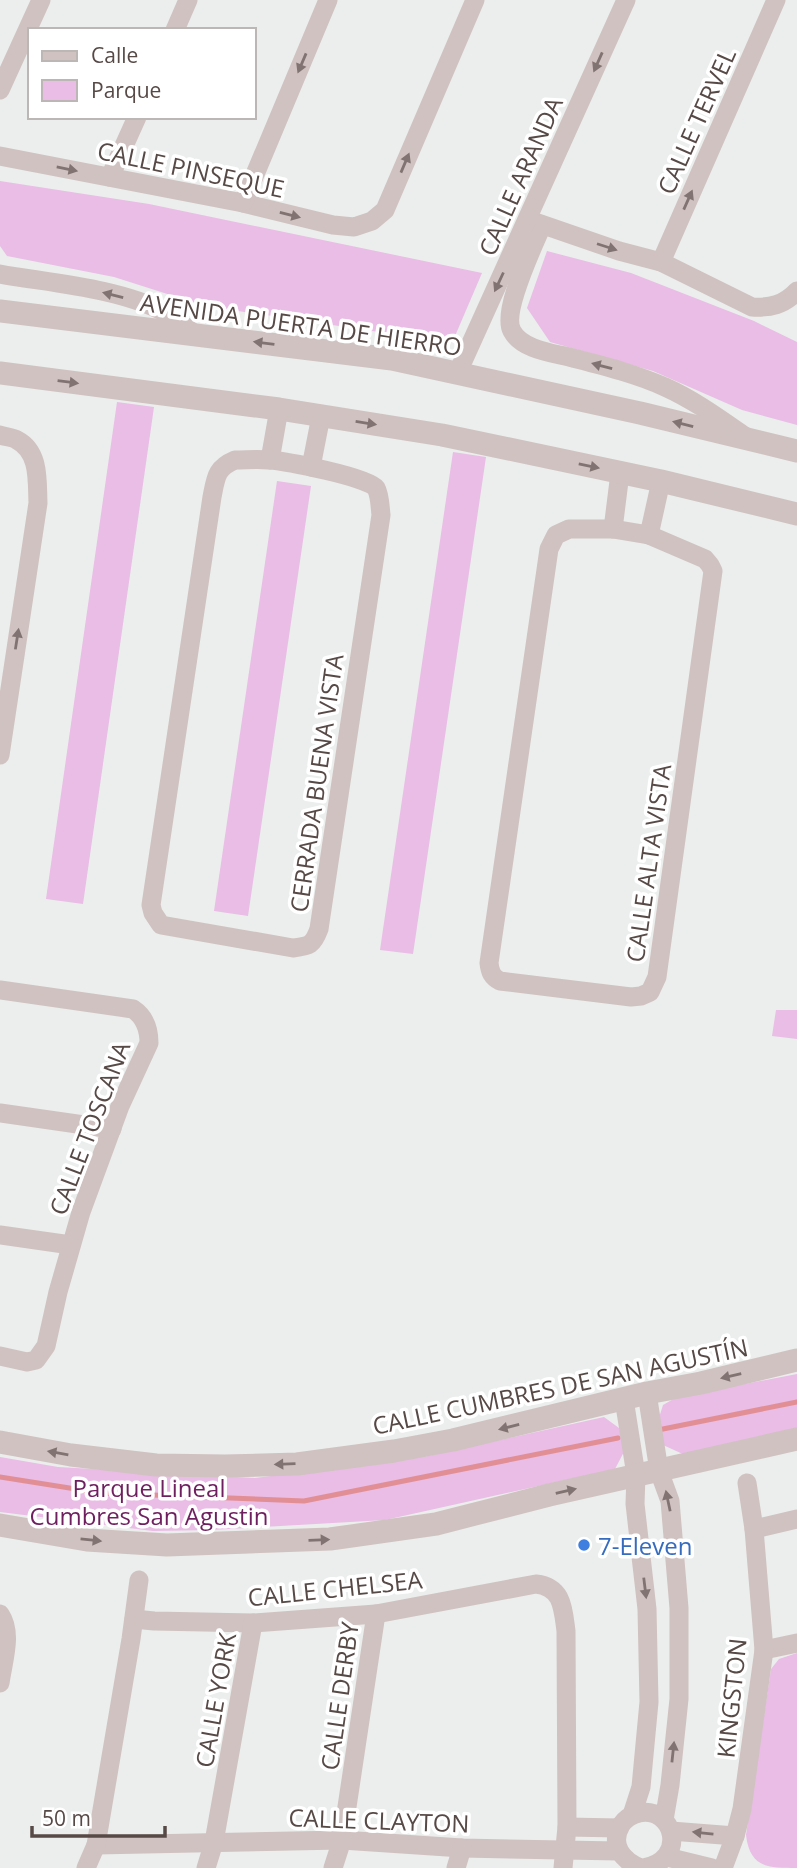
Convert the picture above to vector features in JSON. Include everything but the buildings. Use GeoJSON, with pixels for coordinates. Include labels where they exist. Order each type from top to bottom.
{"type":"FeatureCollection","features":[{"type":"Feature","properties":{"kind":"street"},"geometry":{"type":"LineString","coordinates":[[28,28],[41,0]]}},
{"type":"Feature","properties":{"kind":"street"},"geometry":{"type":"LineString","coordinates":[[176,28],[188,0]]}},
{"type":"Feature","properties":{"kind":"street"},"geometry":{"type":"LineString","coordinates":[[243,203],[328,0]]}},
{"type":"Feature","properties":{"kind":"street","name":"CALLE PINSEQUE"},"geometry":{"type":"LineString","coordinates":[[0,156],[243,203],[333,225],[354,227],[372,222],[385,210],[475,0]]}},
{"type":"Feature","properties":{"kind":"street","name":"CALLE ARANDA"},"geometry":{"type":"LineString","coordinates":[[458,372],[535,222],[626,0]]}},
{"type":"Feature","properties":{"kind":"street","name":"CALLE TERVEL"},"geometry":{"type":"LineString","coordinates":[[661,262],[776,0]]}},
{"type":"Feature","properties":{"kind":"street"},"geometry":{"type":"LineString","coordinates":[[0,90],[28,29]]}},
{"type":"Feature","properties":{"kind":"street"},"geometry":{"type":"LineString","coordinates":[[110,177],[135,119]]}},
{"type":"Feature","properties":{"kind":"street"},"geometry":{"type":"LineString","coordinates":[[535,222],[619,251],[661,262],[752,307],[767,308],[790,297]]}},
{"type":"Feature","properties":{"kind":"street","name":"CALLE ARANDA"},"geometry":{"type":"LineString","coordinates":[[535,222],[510,304],[509,320],[512,331],[533,348],[615,369],[665,387],[712,413],[750,440]]}},
{"type":"Feature","properties":{"kind":"street"},"geometry":{"type":"LineString","coordinates":[[0,274],[92,290],[141,303],[165,313],[195,334]]}},
{"type":"Feature","properties":{"kind":"street","name":"AVENIDA PUERTA DE HIERRO"},"geometry":{"type":"LineString","coordinates":[[0,311],[392,359],[797,451]]}},
{"type":"Feature","properties":{"kind":"street"},"geometry":{"type":"LineString","coordinates":[[0,373],[279,409],[442,435],[662,481],[797,514]]}},
{"type":"Feature","properties":{"kind":"street"},"geometry":{"type":"LineString","coordinates":[[270,460],[279,409]]}},
{"type":"Feature","properties":{"kind":"street"},"geometry":{"type":"LineString","coordinates":[[312,467],[321,416]]}},
{"type":"Feature","properties":{"kind":"street"},"geometry":{"type":"LineString","coordinates":[[0,435],[29,448],[37,466],[38,503],[0,755]]}},
{"type":"Feature","properties":{"kind":"street","name":"CERRADA BUENA VISTA"},"geometry":{"type":"LineString","coordinates":[[235,460],[270,460],[312,467],[368,482],[376,488],[381,515],[319,929],[315,940],[307,947],[293,948],[161,925],[150,905],[216,477],[224,465],[235,460]]}},
{"type":"Feature","properties":{"kind":"street"},"geometry":{"type":"LineString","coordinates":[[613,529],[620,473]]}},
{"type":"Feature","properties":{"kind":"street"},"geometry":{"type":"LineString","coordinates":[[649,536],[662,481]]}},
{"type":"Feature","properties":{"kind":"street","name":"CALLE ALTA VISTA"},"geometry":{"type":"LineString","coordinates":[[569,529],[613,529],[649,536],[705,559],[713,571],[657,976],[650,992],[631,997],[500,981],[490,971],[489,963],[549,549],[556,535],[569,529]]}},
{"type":"Feature","properties":{"kind":"street","name":"CALLE TOSCANA"},"geometry":{"type":"LineString","coordinates":[[0,990],[133,1009],[139,1013],[149,1032],[149,1043],[120,1106],[81,1212],[42,1355],[27,1362],[0,1356]]}},
{"type":"Feature","properties":{"kind":"street"},"geometry":{"type":"LineString","coordinates":[[0,1113],[112,1129]]}},
{"type":"Feature","properties":{"kind":"street"},"geometry":{"type":"LineString","coordinates":[[0,1235],[71,1245]]}},
{"type":"Feature","properties":{"kind":"street","name":"CALLE CUMBRES DE SAN AGUSTÍN"},"geometry":{"type":"LineString","coordinates":[[0,1442],[71,1455],[156,1465],[297,1464],[453,1440],[797,1360]]}},
{"type":"Feature","properties":{"kind":"street"},"geometry":{"type":"LineString","coordinates":[[624,1399],[636,1475],[635,1504],[648,1609],[649,1702],[641,1787],[617,1839],[619,1851],[628,1863],[642,1868],[656,1866],[667,1857],[672,1844],[667,1825],[679,1699],[679,1608],[670,1501],[659,1471],[647,1393]]}},
{"type":"Feature","properties":{"kind":"street"},"geometry":{"type":"LineString","coordinates":[[0,1525],[87,1540],[167,1545],[330,1539],[436,1524],[797,1439]]}},
{"type":"Feature","properties":{"kind":"street","name":"KINGSTON"},"geometry":{"type":"LineString","coordinates":[[723,1868],[743,1809],[764,1650],[754,1529],[747,1483]]}},
{"type":"Feature","properties":{"kind":"street"},"geometry":{"type":"LineString","coordinates":[[754,1529],[797,1519]]}},
{"type":"Feature","properties":{"kind":"street"},"geometry":{"type":"LineString","coordinates":[[86,1868],[96,1845],[139,1580]]}},
{"type":"Feature","properties":{"kind":"street","name":"CALLE CHELSEA"},"geometry":{"type":"LineString","coordinates":[[134,1619],[253,1623],[376,1614],[536,1584],[545,1585],[560,1599],[566,1631],[564,1858]]}},
{"type":"Feature","properties":{"kind":"street"},"geometry":{"type":"LineString","coordinates":[[0,1614],[5,1622],[7,1635],[0,1683]]}},
{"type":"Feature","properties":{"kind":"street","name":"CALLE DERBY"},"geometry":{"type":"LineString","coordinates":[[333,1868],[342,1840],[376,1614]]}},
{"type":"Feature","properties":{"kind":"street","name":"CALLE YORK"},"geometry":{"type":"LineString","coordinates":[[206,1868],[214,1842],[253,1623]]}},
{"type":"Feature","properties":{"kind":"street"},"geometry":{"type":"LineString","coordinates":[[764,1650],[797,1643]]}},
{"type":"Feature","properties":{"kind":"street"},"geometry":{"type":"LineString","coordinates":[[566,1827],[626,1821],[643,1812],[654,1814],[667,1825],[735,1836]]}},
{"type":"Feature","properties":{"kind":"street","name":"CALLE CLAYTON"},"geometry":{"type":"LineString","coordinates":[[96,1845],[342,1840],[564,1858],[619,1851]]}},
{"type":"Feature","properties":{"kind":"street"},"geometry":{"type":"LineString","coordinates":[[456,1868],[462,1848]]}},
{"type":"Feature","properties":{"kind":"street"},"geometry":{"type":"LineString","coordinates":[[667,1857],[712,1868]]}},
{"type":"Feature","properties":{"kind":"green space"},"geometry":{"type":"Polygon","coordinates":[[[0,181],[149,204],[482,273],[452,343],[205,306],[114,277],[7,256],[0,246],[0,181]]]}},
{"type":"Feature","properties":{"kind":"green space"},"geometry":{"type":"Polygon","coordinates":[[[547,251],[631,273],[754,321],[797,342],[797,425],[742,410],[653,371],[550,342],[527,308],[547,251]]]}},
{"type":"Feature","properties":{"kind":"green space"},"geometry":{"type":"Polygon","coordinates":[[[117,402],[154,407],[83,904],[46,899],[117,402]]]}},
{"type":"Feature","properties":{"kind":"green space"},"geometry":{"type":"Polygon","coordinates":[[[453,452],[486,457],[413,954],[380,950],[453,452]]]}},
{"type":"Feature","properties":{"kind":"green space"},"geometry":{"type":"Polygon","coordinates":[[[277,481],[311,486],[248,916],[214,911],[277,481]]]}},
{"type":"Feature","properties":{"kind":"green space"},"geometry":{"type":"Polygon","coordinates":[[[776,1010],[797,1010],[797,1039],[772,1036],[776,1010]]]}},
{"type":"Feature","properties":{"kind":"green space"},"geometry":{"type":"Polygon","coordinates":[[[797,1374],[797,1432],[685,1455],[663,1445],[658,1421],[663,1405],[677,1397],[797,1374]]]}},
{"type":"Feature","properties":{"kind":"green space","name":"Parque Lineal Cumbres San Agustin"},"geometry":{"type":"Polygon","coordinates":[[[604,1417],[619,1428],[626,1448],[615,1469],[385,1520],[153,1531],[0,1512],[0,1457],[58,1467],[255,1478],[428,1456],[604,1417]]]}},
{"type":"Feature","properties":{"kind":"green space"},"geometry":{"type":"Polygon","coordinates":[[[797,1653],[797,1868],[762,1864],[752,1854],[746,1835],[771,1669],[779,1659],[797,1653]]]}},
{"type":"Feature","properties":{"kind":"waterway"},"geometry":{"type":"LineString","coordinates":[[658,1430],[797,1402]]}},
{"type":"Feature","properties":{"kind":"waterway"},"geometry":{"type":"LineString","coordinates":[[0,1477],[101,1493],[304,1501],[618,1438]]}},
{"type":"Feature","properties":{"kind":"place","name":"7-Eleven"},"geometry":{"type":"Point","coordinates":[584,1545]}}]}
